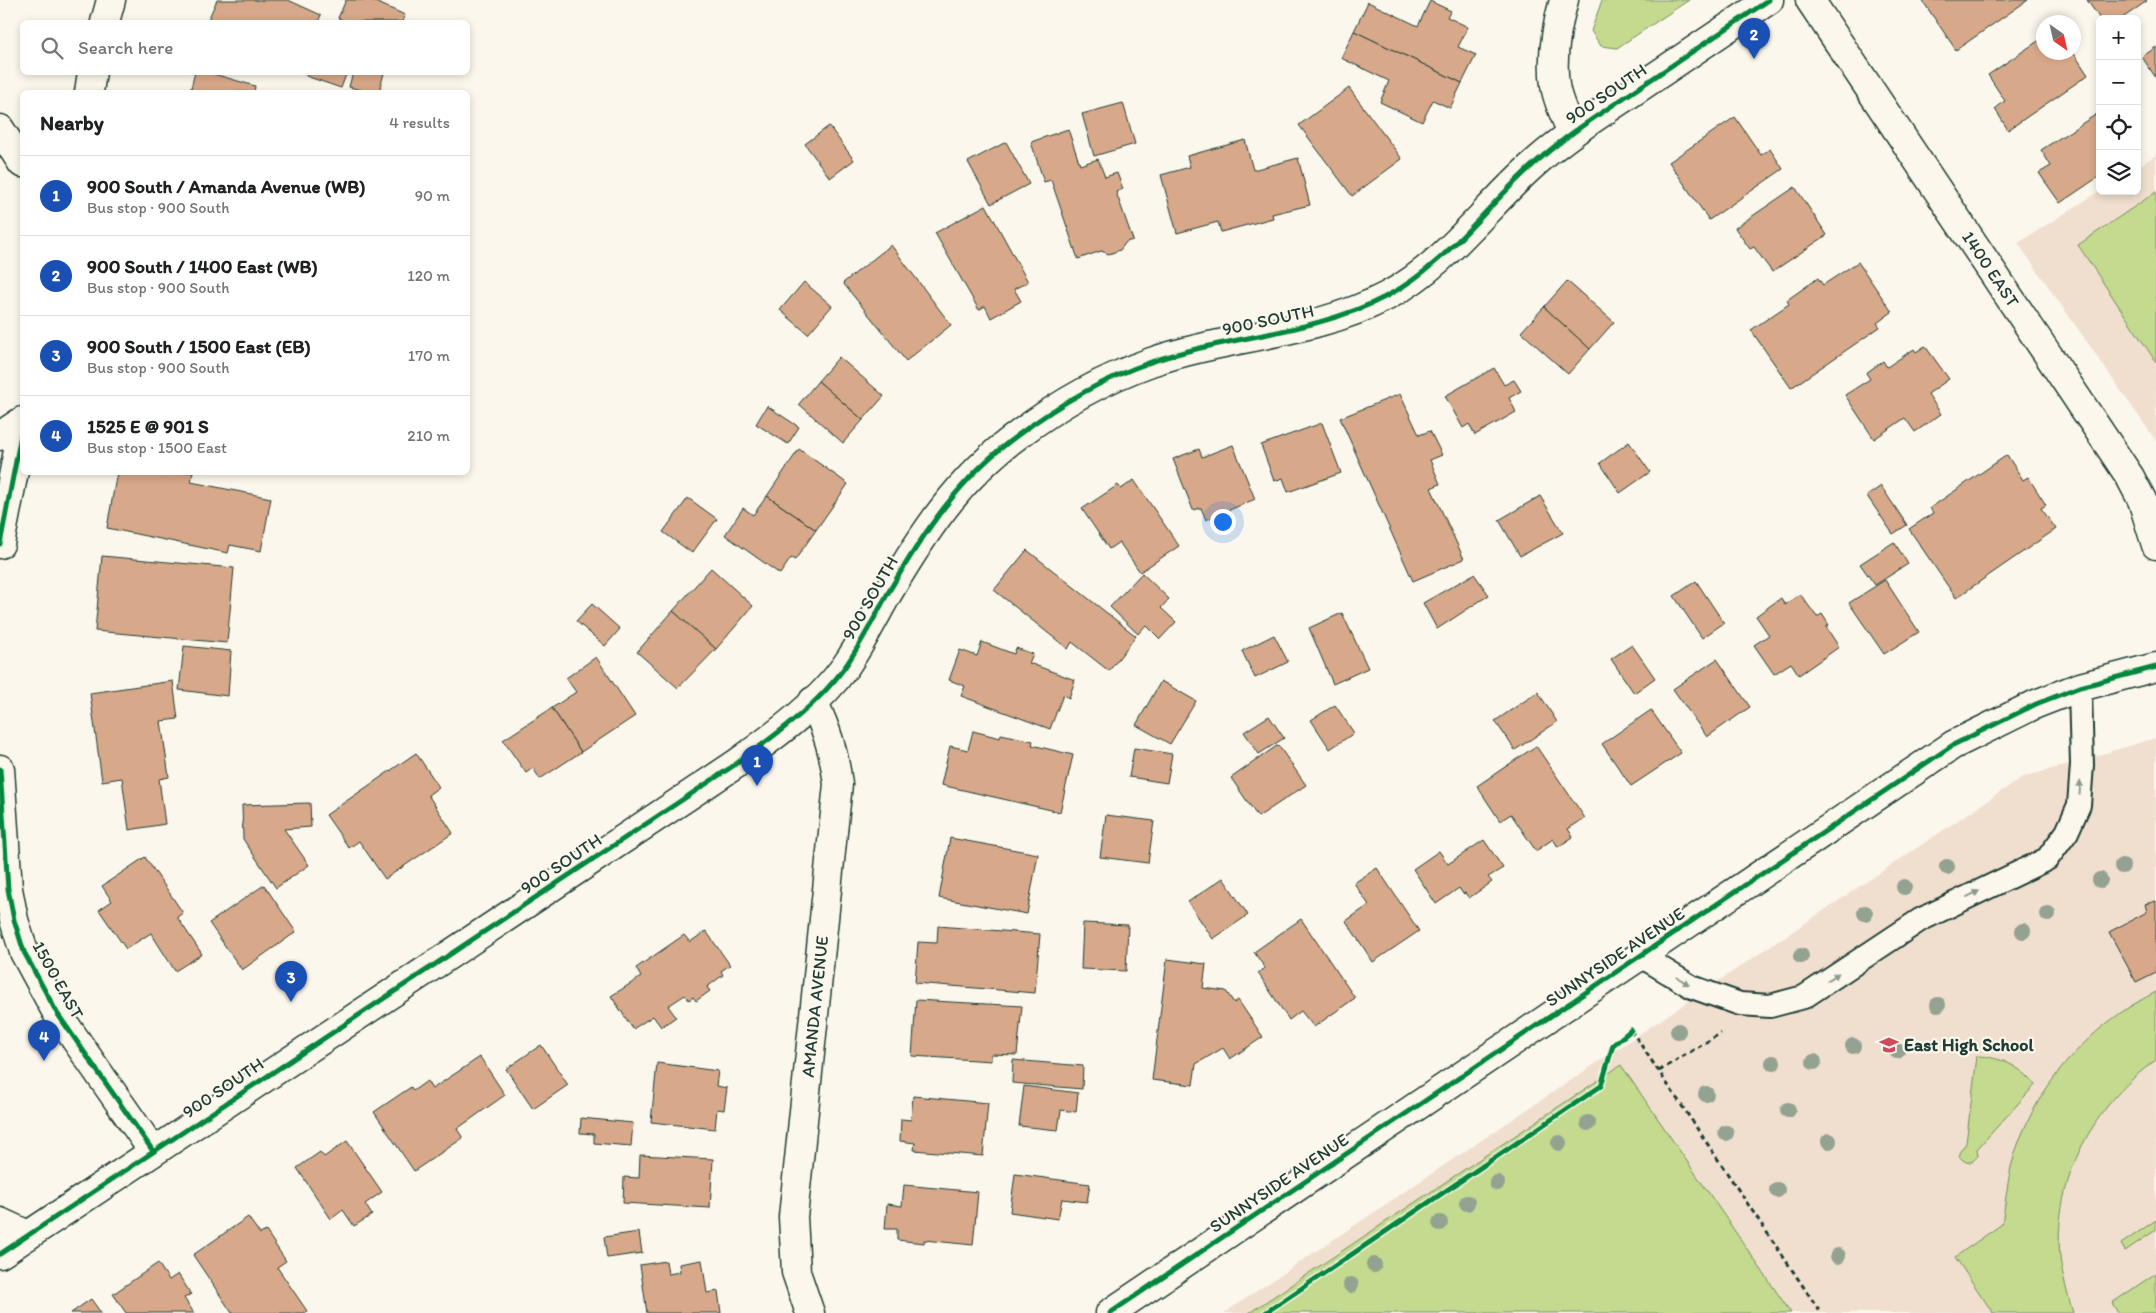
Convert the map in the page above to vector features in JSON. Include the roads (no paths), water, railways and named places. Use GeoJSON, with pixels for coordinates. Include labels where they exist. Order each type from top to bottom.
{"type":"FeatureCollection","features":[{"type":"Feature","properties":{"kind":"street"},"geometry":{"type":"LineString","coordinates":[[106,20],[111,0]]}},
{"type":"Feature","properties":{"kind":"street","name":"900 SOUTH"},"geometry":{"type":"LineString","coordinates":[[1564,0],[1558,21],[1553,56],[1555,87],[1572,133]]}},
{"type":"Feature","properties":{"kind":"street","name":"900 SOUTH"},"geometry":{"type":"LineString","coordinates":[[0,1254],[736,764],[769,739],[813,701],[843,670],[866,634],[912,553],[941,509],[976,471],[1015,437],[1060,406],[1098,384],[1153,362],[1202,348],[1305,327],[1344,316],[1414,280],[1439,259],[1534,163],[1572,133],[1769,0]]}},
{"type":"Feature","properties":{"kind":"street","name":"1400 EAST"},"geometry":{"type":"LineString","coordinates":[[1810,0],[2130,477],[2142,500],[2156,545]]}},
{"type":"Feature","properties":{"kind":"street"},"geometry":{"type":"LineString","coordinates":[[89,90],[92,75]]}},
{"type":"Feature","properties":{"kind":"street"},"geometry":{"type":"LineString","coordinates":[[0,129],[20,160]]}},
{"type":"Feature","properties":{"kind":"street"},"geometry":{"type":"LineString","coordinates":[[0,436],[20,422]]}},
{"type":"Feature","properties":{"kind":"street"},"geometry":{"type":"LineString","coordinates":[[0,544],[20,440]]}},
{"type":"Feature","properties":{"kind":"street","name":"SUNNYSIDE AVENUE"},"geometry":{"type":"LineString","coordinates":[[1110,1313],[1953,745],[2036,704],[2080,687],[2156,666]]}},
{"type":"Feature","properties":{"kind":"street","name":"AMANDA AVENUE"},"geometry":{"type":"LineString","coordinates":[[810,1313],[796,1272],[794,1217],[838,784],[835,757],[827,729],[813,701]]}},
{"type":"Feature","properties":{"kind":"street","name":"1500 EAST"},"geometry":{"type":"LineString","coordinates":[[0,768],[8,889],[14,920],[24,952],[38,982],[57,1013],[153,1151]]}},
{"type":"Feature","properties":{"kind":"street"},"geometry":{"type":"LineString","coordinates":[[0,1222],[28,1235]]}},
{"type":"Feature","properties":{"kind":"lane"},"geometry":{"type":"LineString","coordinates":[[1641,956],[1692,987],[1740,1004],[1770,1006],[1804,997],[1920,920],[2047,859],[2067,832],[2079,805],[2082,765],[2080,687]]}},
{"type":"Feature","properties":{"kind":"place","name":"900 South / 1400 East (WB)"},"geometry":{"type":"Point","coordinates":[1754,59]}},
{"type":"Feature","properties":{"kind":"place","name":"900 South / Amanda Avenue (WB)"},"geometry":{"type":"Point","coordinates":[757,786]}},
{"type":"Feature","properties":{"kind":"place","name":"900 South / 1500 East (EB)"},"geometry":{"type":"Point","coordinates":[291,1002]}},
{"type":"Feature","properties":{"kind":"place","name":"East High School"},"geometry":{"type":"Point","coordinates":[1889,1045]}},
{"type":"Feature","properties":{"kind":"place","name":"1525 E @ 901 S"},"geometry":{"type":"Point","coordinates":[44,1061]}}]}
